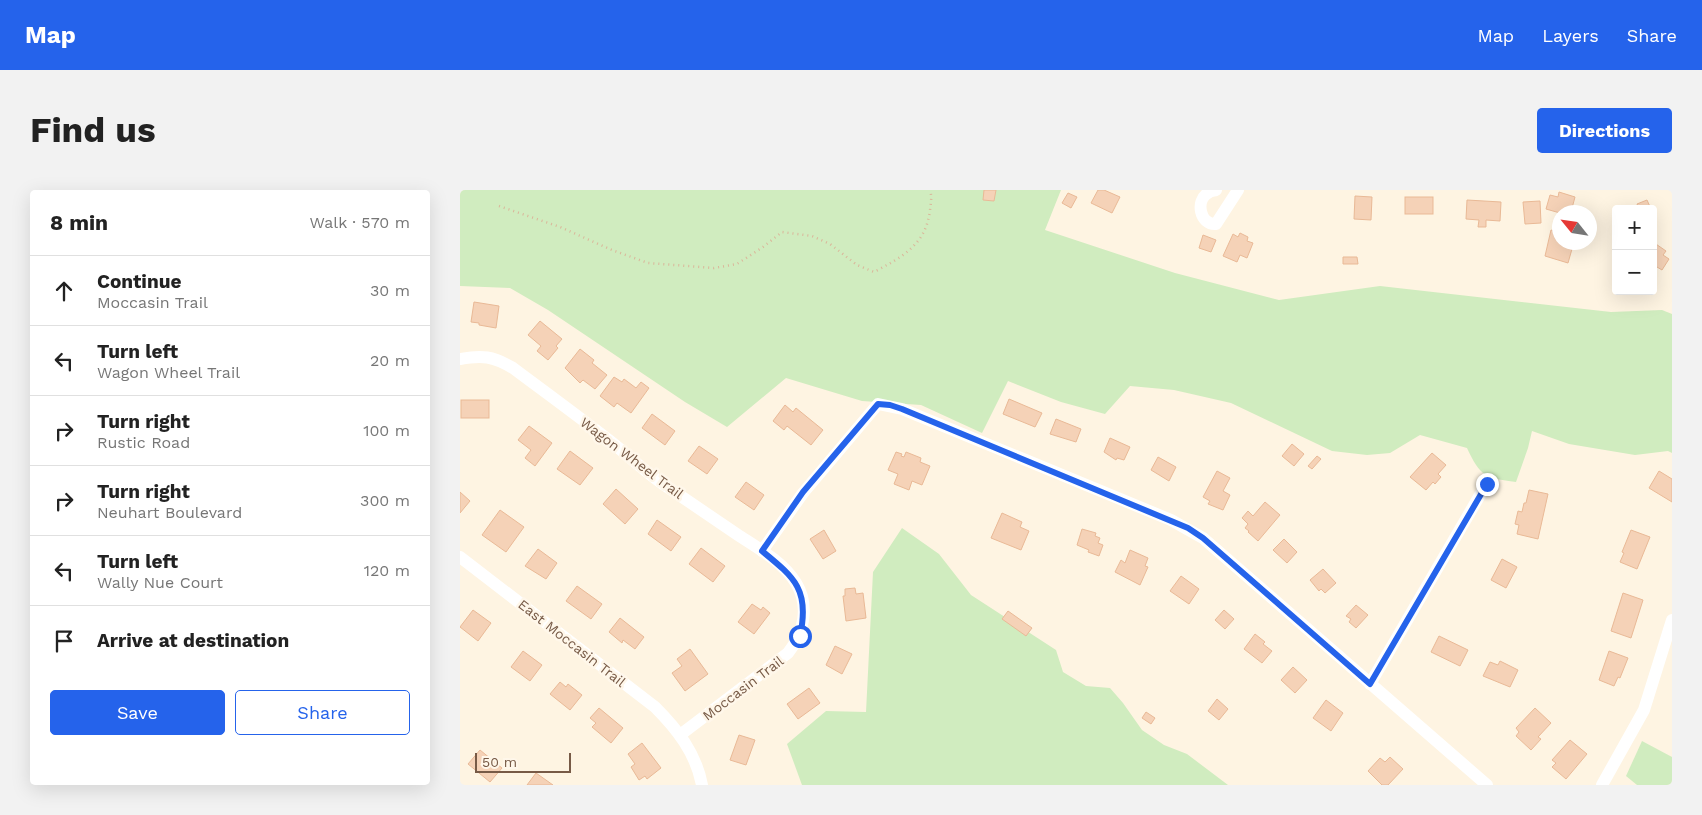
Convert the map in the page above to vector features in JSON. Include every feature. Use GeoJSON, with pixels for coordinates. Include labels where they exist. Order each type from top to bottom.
{"type":"FeatureCollection","features":[{"type":"Feature","properties":{"kind":"street"},"geometry":{"type":"LineString","coordinates":[[1216,190],[1207,193],[1200,210],[1203,217],[1211,224],[1216,224],[1238,190]]}},
{"type":"Feature","properties":{"kind":"street","name":"Wagon Wheel Trail"},"geometry":{"type":"LineString","coordinates":[[460,359],[474,356],[489,357],[502,361],[513,368],[661,482],[762,551],[796,582]]}},
{"type":"Feature","properties":{"kind":"street"},"geometry":{"type":"LineString","coordinates":[[762,551],[803,492],[878,404],[890,405],[1188,528],[1211,544],[1487,785]]}},
{"type":"Feature","properties":{"kind":"street"},"geometry":{"type":"LineString","coordinates":[[1370,684],[1487,484]]}},
{"type":"Feature","properties":{"kind":"street","name":"East Moccasin Trail"},"geometry":{"type":"LineString","coordinates":[[460,556],[655,707],[680,735]]}},
{"type":"Feature","properties":{"kind":"street","name":"Moccasin Trail"},"geometry":{"type":"LineString","coordinates":[[680,735],[788,654],[800,636],[804,612],[802,597],[796,582]]}},
{"type":"Feature","properties":{"kind":"street"},"geometry":{"type":"LineString","coordinates":[[1602,785],[1644,710],[1672,620]]}},
{"type":"Feature","properties":{"kind":"street"},"geometry":{"type":"LineString","coordinates":[[680,735],[693,756],[702,785]]}},
{"type":"Feature","properties":{"kind":"path"},"geometry":{"type":"LineString","coordinates":[[499,206],[560,227],[612,250],[648,263],[714,268],[737,264],[782,232],[812,236],[830,244],[857,265],[874,272],[903,257],[921,238],[929,215],[932,194],[930,190]]}},
{"type":"Feature","properties":{"kind":"green space"},"geometry":{"type":"Polygon","coordinates":[[[460,190],[1061,190],[1045,230],[1175,273],[1279,300],[1380,286],[1611,312],[1662,310],[1672,314],[1672,453],[1668,451],[1635,455],[1569,444],[1532,431],[1516,482],[1497,479],[1485,474],[1476,465],[1467,448],[1420,435],[1390,453],[1367,455],[1332,451],[1231,403],[1174,390],[1130,386],[1105,414],[1061,402],[1008,381],[982,433],[921,405],[862,401],[786,378],[727,427],[685,402],[548,310],[510,288],[460,286],[460,190]]]}},
{"type":"Feature","properties":{"kind":"green space"},"geometry":{"type":"Polygon","coordinates":[[[902,528],[939,554],[971,595],[1056,650],[1063,672],[1086,686],[1110,688],[1142,730],[1164,745],[1187,754],[1228,785],[802,785],[787,744],[826,711],[866,712],[873,572],[902,528]]]}},
{"type":"Feature","properties":{"kind":"green space"},"geometry":{"type":"Polygon","coordinates":[[[1642,741],[1672,757],[1672,785],[1637,785],[1626,776],[1642,741]]]}},
{"type":"Feature","properties":{"kind":"building"},"geometry":{"type":"Polygon","coordinates":[[[984,190],[996,190],[994,201],[983,200],[984,190]]]}},
{"type":"Feature","properties":{"kind":"building"},"geometry":{"type":"Polygon","coordinates":[[[1098,190],[1104,190],[1120,197],[1112,213],[1091,203],[1098,190]]]}},
{"type":"Feature","properties":{"kind":"building"},"geometry":{"type":"Polygon","coordinates":[[[1559,192],[1575,197],[1573,205],[1552,205],[1552,211],[1546,209],[1550,195],[1558,197],[1559,192]]]}},
{"type":"Feature","properties":{"kind":"building"},"geometry":{"type":"Polygon","coordinates":[[[1068,193],[1077,197],[1071,208],[1062,203],[1068,193]]]}},
{"type":"Feature","properties":{"kind":"building"},"geometry":{"type":"Polygon","coordinates":[[[1355,196],[1372,197],[1371,220],[1354,219],[1355,196]]]}},
{"type":"Feature","properties":{"kind":"building"},"geometry":{"type":"Polygon","coordinates":[[[1405,197],[1433,197],[1433,214],[1405,214],[1405,197]]]}},
{"type":"Feature","properties":{"kind":"building"},"geometry":{"type":"Polygon","coordinates":[[[1467,200],[1501,202],[1500,221],[1486,220],[1486,227],[1478,227],[1479,220],[1466,219],[1467,200]]]}},
{"type":"Feature","properties":{"kind":"building"},"geometry":{"type":"Polygon","coordinates":[[[1647,200],[1649,205],[1637,205],[1647,200]]]}},
{"type":"Feature","properties":{"kind":"building"},"geometry":{"type":"Polygon","coordinates":[[[1540,201],[1541,223],[1525,224],[1523,202],[1540,201]]]}},
{"type":"Feature","properties":{"kind":"building"},"geometry":{"type":"Polygon","coordinates":[[[1551,230],[1552,250],[1572,250],[1568,263],[1545,256],[1551,230]]]}},
{"type":"Feature","properties":{"kind":"building"},"geometry":{"type":"Polygon","coordinates":[[[1240,233],[1248,237],[1247,241],[1253,243],[1247,258],[1240,255],[1237,262],[1223,256],[1233,234],[1238,237],[1240,233]]]}},
{"type":"Feature","properties":{"kind":"building"},"geometry":{"type":"Polygon","coordinates":[[[1203,235],[1216,240],[1211,252],[1199,248],[1203,235]]]}},
{"type":"Feature","properties":{"kind":"building"},"geometry":{"type":"Polygon","coordinates":[[[1657,245],[1666,251],[1663,255],[1669,259],[1662,270],[1657,267],[1657,245]]]}},
{"type":"Feature","properties":{"kind":"building"},"geometry":{"type":"Polygon","coordinates":[[[1343,257],[1357,257],[1358,264],[1343,264],[1343,257]]]}},
{"type":"Feature","properties":{"kind":"building"},"geometry":{"type":"Polygon","coordinates":[[[474,302],[499,306],[496,328],[471,322],[474,302]]]}},
{"type":"Feature","properties":{"kind":"building"},"geometry":{"type":"Polygon","coordinates":[[[540,321],[562,339],[556,346],[558,348],[548,360],[537,351],[541,346],[528,335],[540,321]]]}},
{"type":"Feature","properties":{"kind":"building"},"geometry":{"type":"Polygon","coordinates":[[[580,349],[594,360],[592,363],[607,375],[595,389],[583,380],[580,383],[565,368],[580,349]]]}},
{"type":"Feature","properties":{"kind":"building"},"geometry":{"type":"Polygon","coordinates":[[[614,377],[622,382],[624,379],[636,388],[641,382],[649,388],[631,413],[617,403],[614,407],[600,396],[614,377]]]}},
{"type":"Feature","properties":{"kind":"building"},"geometry":{"type":"Polygon","coordinates":[[[1009,399],[1042,413],[1035,427],[1003,414],[1009,399]]]}},
{"type":"Feature","properties":{"kind":"building"},"geometry":{"type":"Polygon","coordinates":[[[461,400],[489,400],[489,418],[461,418],[461,400]]]}},
{"type":"Feature","properties":{"kind":"building"},"geometry":{"type":"Polygon","coordinates":[[[785,405],[793,412],[796,408],[823,430],[811,445],[787,426],[784,430],[773,421],[785,405]]]}},
{"type":"Feature","properties":{"kind":"building"},"geometry":{"type":"Polygon","coordinates":[[[652,414],[675,431],[665,445],[642,428],[652,414]]]}},
{"type":"Feature","properties":{"kind":"building"},"geometry":{"type":"Polygon","coordinates":[[[1056,419],[1081,429],[1076,442],[1050,434],[1056,419]]]}},
{"type":"Feature","properties":{"kind":"building"},"geometry":{"type":"Polygon","coordinates":[[[529,426],[552,443],[535,466],[525,458],[531,450],[518,440],[529,426]]]}},
{"type":"Feature","properties":{"kind":"building"},"geometry":{"type":"Polygon","coordinates":[[[1110,438],[1130,447],[1124,460],[1117,458],[1116,460],[1104,452],[1110,438]]]}},
{"type":"Feature","properties":{"kind":"building"},"geometry":{"type":"Polygon","coordinates":[[[1292,444],[1304,454],[1294,466],[1282,456],[1292,444]]]}},
{"type":"Feature","properties":{"kind":"building"},"geometry":{"type":"Polygon","coordinates":[[[699,446],[718,459],[707,474],[688,461],[699,446]]]}},
{"type":"Feature","properties":{"kind":"building"},"geometry":{"type":"Polygon","coordinates":[[[570,451],[593,468],[580,485],[557,469],[570,451]]]}},
{"type":"Feature","properties":{"kind":"building"},"geometry":{"type":"Polygon","coordinates":[[[896,452],[904,457],[906,452],[921,458],[920,462],[930,466],[922,485],[912,481],[909,490],[894,484],[898,474],[888,470],[896,452]]]}},
{"type":"Feature","properties":{"kind":"building"},"geometry":{"type":"Polygon","coordinates":[[[1432,453],[1446,465],[1438,474],[1441,477],[1426,490],[1410,477],[1432,453]]]}},
{"type":"Feature","properties":{"kind":"building"},"geometry":{"type":"Polygon","coordinates":[[[1317,456],[1321,459],[1312,469],[1308,466],[1317,456]]]}},
{"type":"Feature","properties":{"kind":"building"},"geometry":{"type":"Polygon","coordinates":[[[1158,457],[1176,467],[1169,481],[1151,470],[1158,457]]]}},
{"type":"Feature","properties":{"kind":"building"},"geometry":{"type":"Polygon","coordinates":[[[1217,471],[1230,478],[1223,491],[1230,495],[1223,510],[1208,504],[1210,501],[1203,497],[1217,471]]]}},
{"type":"Feature","properties":{"kind":"building"},"geometry":{"type":"Polygon","coordinates":[[[1659,471],[1672,479],[1672,502],[1649,488],[1659,471]]]}},
{"type":"Feature","properties":{"kind":"building"},"geometry":{"type":"Polygon","coordinates":[[[746,482],[764,495],[754,510],[735,497],[746,482]]]}},
{"type":"Feature","properties":{"kind":"building"},"geometry":{"type":"Polygon","coordinates":[[[616,489],[638,509],[625,524],[603,504],[616,489]]]}},
{"type":"Feature","properties":{"kind":"building"},"geometry":{"type":"Polygon","coordinates":[[[1529,490],[1548,494],[1538,539],[1517,534],[1519,525],[1515,524],[1518,511],[1522,512],[1524,503],[1526,503],[1529,490]]]}},
{"type":"Feature","properties":{"kind":"building"},"geometry":{"type":"Polygon","coordinates":[[[460,492],[470,501],[460,513],[460,492]]]}},
{"type":"Feature","properties":{"kind":"building"},"geometry":{"type":"Polygon","coordinates":[[[1265,502],[1280,515],[1258,541],[1245,528],[1248,524],[1242,518],[1248,511],[1253,516],[1265,502]]]}},
{"type":"Feature","properties":{"kind":"building"},"geometry":{"type":"Polygon","coordinates":[[[500,510],[524,527],[506,552],[482,535],[500,510]]]}},
{"type":"Feature","properties":{"kind":"building"},"geometry":{"type":"Polygon","coordinates":[[[1002,513],[1022,522],[1020,527],[1029,531],[1021,550],[991,538],[1002,513]]]}},
{"type":"Feature","properties":{"kind":"building"},"geometry":{"type":"Polygon","coordinates":[[[657,520],[681,537],[671,551],[648,534],[657,520]]]}},
{"type":"Feature","properties":{"kind":"building"},"geometry":{"type":"Polygon","coordinates":[[[1082,529],[1096,533],[1095,536],[1100,538],[1098,543],[1103,545],[1099,556],[1077,545],[1082,529]]]}},
{"type":"Feature","properties":{"kind":"building"},"geometry":{"type":"Polygon","coordinates":[[[824,530],[836,551],[823,559],[810,539],[824,530]]]}},
{"type":"Feature","properties":{"kind":"building"},"geometry":{"type":"Polygon","coordinates":[[[1631,530],[1650,537],[1637,569],[1620,562],[1631,530]]]}},
{"type":"Feature","properties":{"kind":"building"},"geometry":{"type":"Polygon","coordinates":[[[1284,539],[1297,552],[1287,563],[1273,550],[1284,539]]]}},
{"type":"Feature","properties":{"kind":"building"},"geometry":{"type":"Polygon","coordinates":[[[701,548],[725,566],[713,582],[689,564],[701,548]]]}},
{"type":"Feature","properties":{"kind":"building"},"geometry":{"type":"Polygon","coordinates":[[[538,549],[557,563],[546,579],[525,566],[538,549]]]}},
{"type":"Feature","properties":{"kind":"building"},"geometry":{"type":"Polygon","coordinates":[[[1130,550],[1148,558],[1145,566],[1148,567],[1140,585],[1115,572],[1121,560],[1125,563],[1130,550]]]}},
{"type":"Feature","properties":{"kind":"building"},"geometry":{"type":"Polygon","coordinates":[[[1502,559],[1517,567],[1506,588],[1491,580],[1502,559]]]}},
{"type":"Feature","properties":{"kind":"building"},"geometry":{"type":"Polygon","coordinates":[[[1323,569],[1336,583],[1325,593],[1321,589],[1319,591],[1310,580],[1323,569]]]}},
{"type":"Feature","properties":{"kind":"building"},"geometry":{"type":"Polygon","coordinates":[[[1181,576],[1199,589],[1189,604],[1170,591],[1181,576]]]}},
{"type":"Feature","properties":{"kind":"building"},"geometry":{"type":"Polygon","coordinates":[[[577,586],[602,604],[591,619],[566,601],[577,586]]]}},
{"type":"Feature","properties":{"kind":"building"},"geometry":{"type":"Polygon","coordinates":[[[855,588],[856,594],[863,593],[866,618],[846,621],[843,596],[845,596],[845,589],[855,588]]]}},
{"type":"Feature","properties":{"kind":"building"},"geometry":{"type":"Polygon","coordinates":[[[1623,593],[1643,600],[1631,638],[1611,631],[1623,593]]]}},
{"type":"Feature","properties":{"kind":"building"},"geometry":{"type":"Polygon","coordinates":[[[752,604],[761,610],[763,607],[770,613],[754,634],[738,622],[752,604]]]}},
{"type":"Feature","properties":{"kind":"building"},"geometry":{"type":"Polygon","coordinates":[[[1356,605],[1368,615],[1356,628],[1349,622],[1351,619],[1346,616],[1356,605]]]}},
{"type":"Feature","properties":{"kind":"building"},"geometry":{"type":"Polygon","coordinates":[[[473,610],[491,623],[478,641],[460,627],[473,610]]]}},
{"type":"Feature","properties":{"kind":"building"},"geometry":{"type":"Polygon","coordinates":[[[1224,610],[1234,619],[1225,629],[1215,620],[1224,610]]]}},
{"type":"Feature","properties":{"kind":"building"},"geometry":{"type":"Polygon","coordinates":[[[1008,611],[1032,628],[1026,636],[1002,619],[1008,611]]]}},
{"type":"Feature","properties":{"kind":"building"},"geometry":{"type":"Polygon","coordinates":[[[620,618],[644,637],[635,649],[623,640],[622,643],[609,632],[620,618]]]}},
{"type":"Feature","properties":{"kind":"building"},"geometry":{"type":"Polygon","coordinates":[[[1255,634],[1272,651],[1262,663],[1244,649],[1255,634]]]}},
{"type":"Feature","properties":{"kind":"building"},"geometry":{"type":"Polygon","coordinates":[[[1439,636],[1468,650],[1460,666],[1431,652],[1439,636]]]}},
{"type":"Feature","properties":{"kind":"building"},"geometry":{"type":"Polygon","coordinates":[[[835,646],[852,654],[842,674],[826,665],[835,646]]]}},
{"type":"Feature","properties":{"kind":"building"},"geometry":{"type":"Polygon","coordinates":[[[690,649],[708,674],[685,691],[672,673],[682,666],[677,659],[690,649]]]}},
{"type":"Feature","properties":{"kind":"building"},"geometry":{"type":"Polygon","coordinates":[[[523,651],[542,665],[530,681],[511,667],[523,651]]]}},
{"type":"Feature","properties":{"kind":"building"},"geometry":{"type":"Polygon","coordinates":[[[1609,651],[1628,658],[1620,678],[1618,677],[1614,686],[1599,680],[1609,651]]]}},
{"type":"Feature","properties":{"kind":"building"},"geometry":{"type":"Polygon","coordinates":[[[1500,661],[1518,670],[1510,687],[1483,676],[1490,662],[1498,665],[1500,661]]]}},
{"type":"Feature","properties":{"kind":"building"},"geometry":{"type":"Polygon","coordinates":[[[1293,667],[1307,680],[1295,693],[1281,680],[1293,667]]]}},
{"type":"Feature","properties":{"kind":"building"},"geometry":{"type":"Polygon","coordinates":[[[560,682],[566,687],[568,684],[582,695],[570,710],[550,694],[560,682]]]}},
{"type":"Feature","properties":{"kind":"building"},"geometry":{"type":"Polygon","coordinates":[[[809,688],[820,703],[798,719],[787,704],[809,688]]]}},
{"type":"Feature","properties":{"kind":"building"},"geometry":{"type":"Polygon","coordinates":[[[1217,699],[1228,709],[1219,720],[1208,711],[1217,699]]]}},
{"type":"Feature","properties":{"kind":"building"},"geometry":{"type":"Polygon","coordinates":[[[1326,700],[1343,713],[1331,731],[1313,718],[1326,700]]]}},
{"type":"Feature","properties":{"kind":"building"},"geometry":{"type":"Polygon","coordinates":[[[599,708],[623,728],[611,743],[592,727],[596,723],[590,718],[599,708]]]}},
{"type":"Feature","properties":{"kind":"building"},"geometry":{"type":"Polygon","coordinates":[[[1535,708],[1551,723],[1538,737],[1541,739],[1531,750],[1516,736],[1519,732],[1516,728],[1535,708]]]}},
{"type":"Feature","properties":{"kind":"building"},"geometry":{"type":"Polygon","coordinates":[[[1146,712],[1155,718],[1151,724],[1142,718],[1146,712]]]}},
{"type":"Feature","properties":{"kind":"building"},"geometry":{"type":"Polygon","coordinates":[[[739,735],[755,740],[746,765],[730,760],[739,735]]]}},
{"type":"Feature","properties":{"kind":"building"},"geometry":{"type":"Polygon","coordinates":[[[1570,740],[1587,754],[1566,779],[1552,767],[1556,763],[1552,760],[1570,740]]]}},
{"type":"Feature","properties":{"kind":"building"},"geometry":{"type":"Polygon","coordinates":[[[642,743],[661,768],[647,779],[645,776],[639,780],[631,767],[635,764],[628,754],[642,743]]]}},
{"type":"Feature","properties":{"kind":"building"},"geometry":{"type":"Polygon","coordinates":[[[480,750],[502,768],[490,782],[468,764],[480,750]]]}},
{"type":"Feature","properties":{"kind":"building"},"geometry":{"type":"Polygon","coordinates":[[[1390,757],[1403,769],[1388,785],[1382,785],[1368,771],[1380,758],[1385,762],[1390,757]]]}},
{"type":"Feature","properties":{"kind":"building"},"geometry":{"type":"Polygon","coordinates":[[[536,773],[553,785],[527,785],[536,773]]]}},
{"type":"Feature","properties":{"kind":"route"},"geometry":{"type":"LineString","coordinates":[[800,636],[804,612],[802,597],[796,582],[762,551],[803,492],[878,404],[902,409],[1188,528],[1203,538],[1370,684],[1487,484]]}}]}
